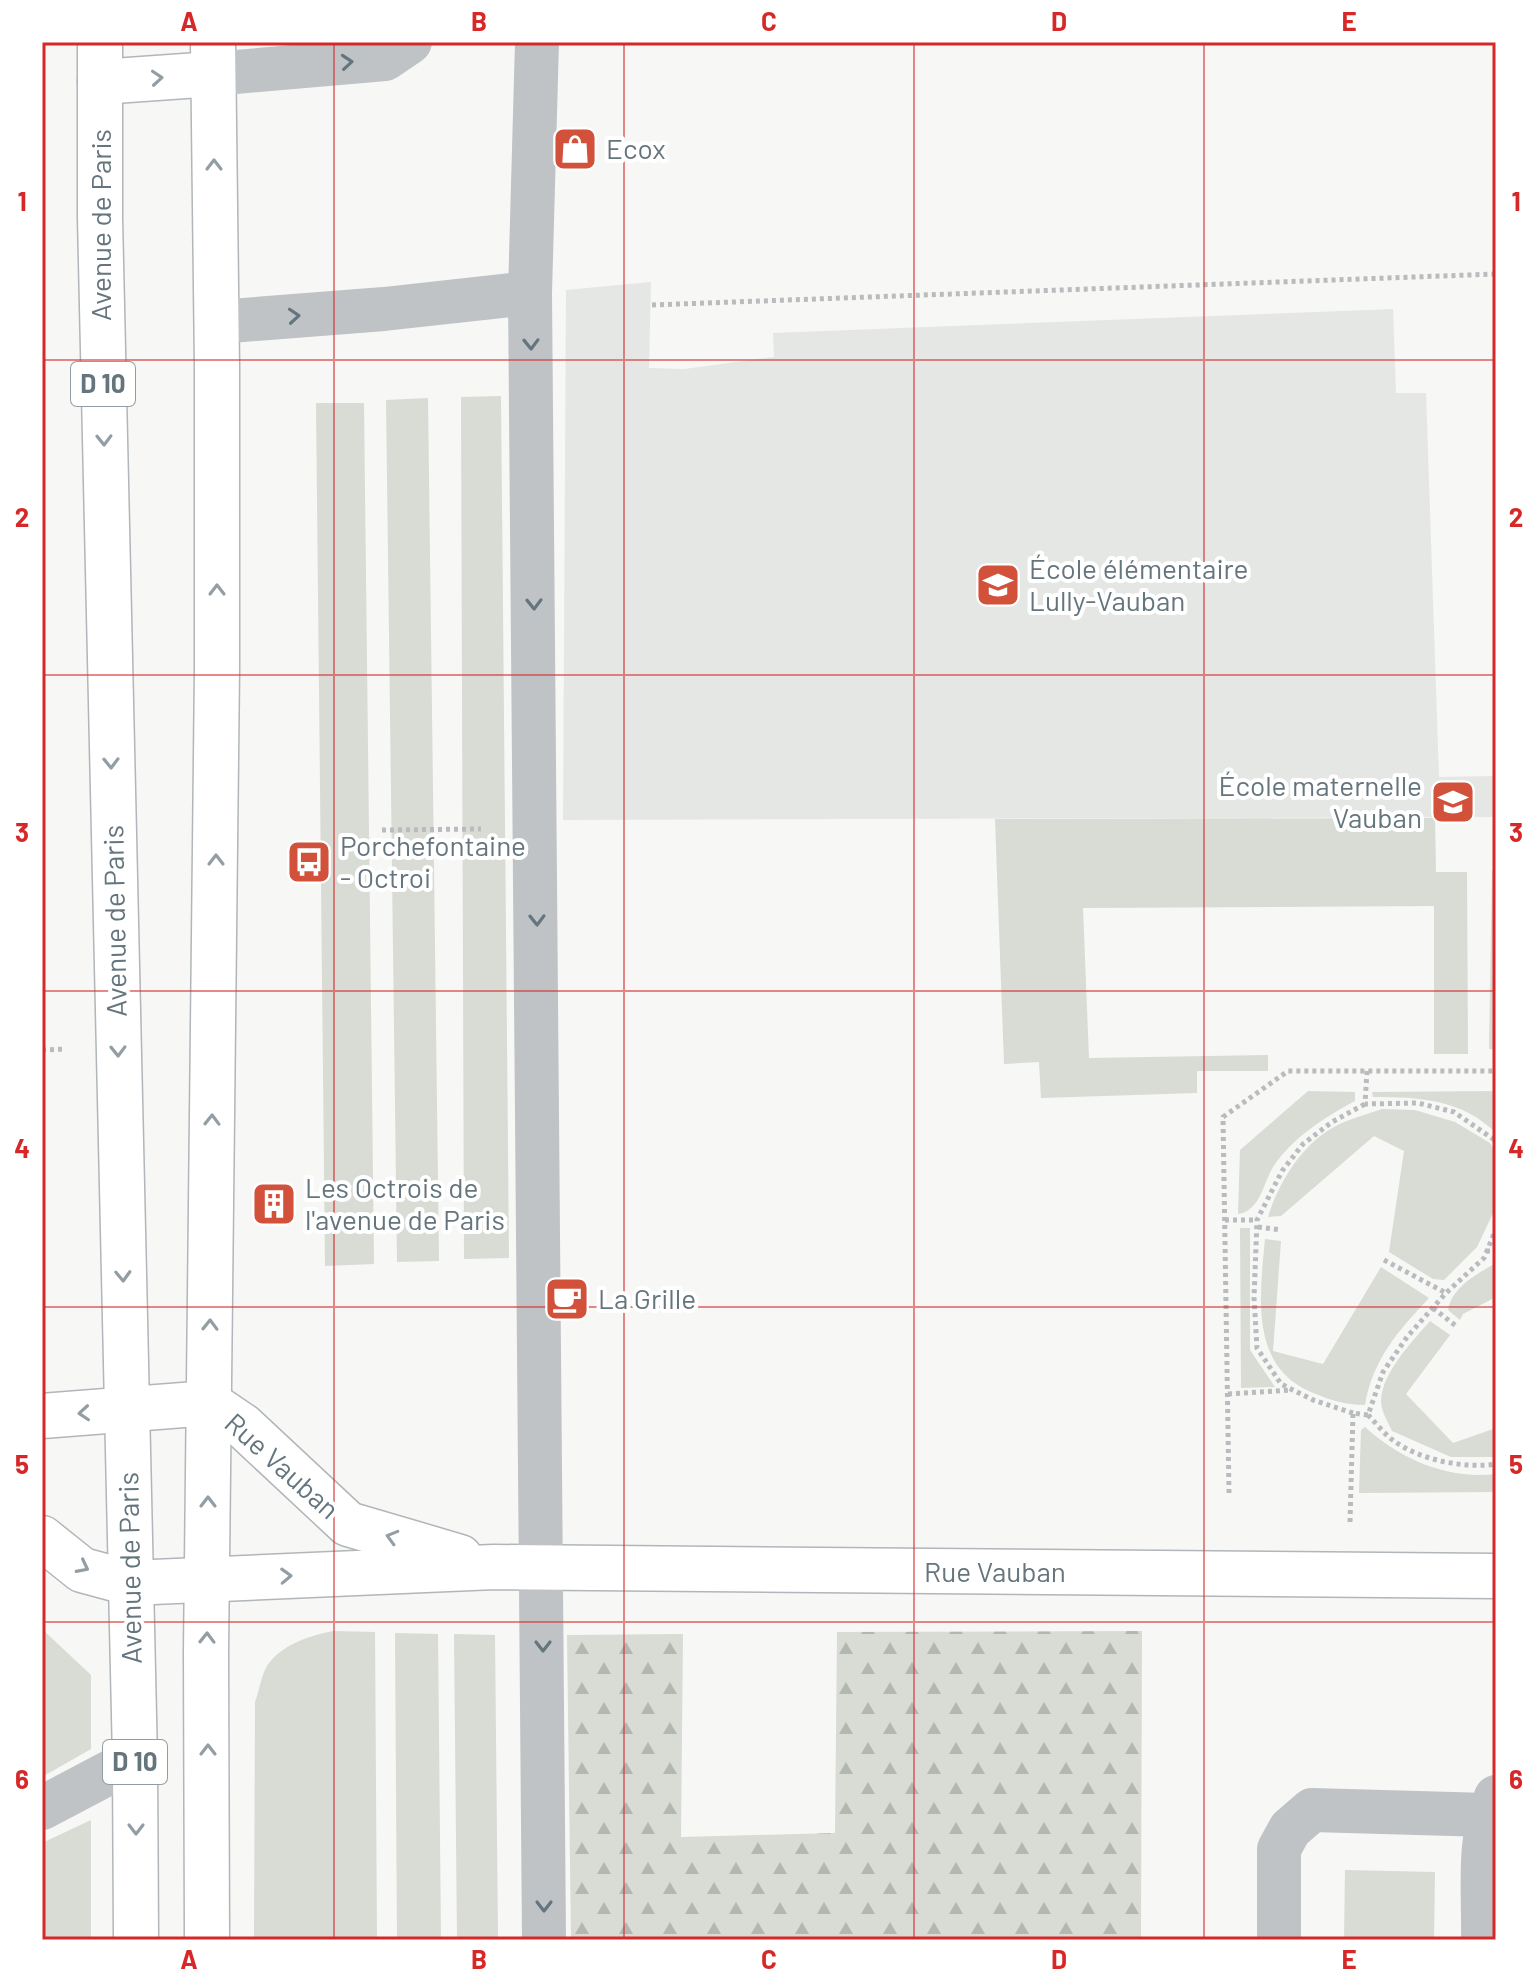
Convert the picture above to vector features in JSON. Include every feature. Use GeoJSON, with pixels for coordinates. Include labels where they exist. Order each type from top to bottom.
{"type":"FeatureCollection","features":[{"type":"Feature","properties":{"kind":"main road","name":"Avenue de Paris"},"geometry":{"type":"LineString","coordinates":[[136,1940],[135,1759],[100,218],[100,62],[213,58]]}},
{"type":"Feature","properties":{"kind":"main road","name":"D 10"},"geometry":{"type":"LineString","coordinates":[[207,1940],[209,1403],[216,860],[217,322],[213,58]]}},
{"type":"Feature","properties":{"kind":"main road"},"geometry":{"type":"LineString","coordinates":[[42,1416],[209,1403]]}},
{"type":"Feature","properties":{"kind":"main road","name":"Rue Vauban"},"geometry":{"type":"LineString","coordinates":[[209,1403],[243,1426],[348,1524],[494,1567]]}},
{"type":"Feature","properties":{"kind":"main road","name":"Rue Vauban"},"geometry":{"type":"LineString","coordinates":[[42,1538],[82,1570],[130,1583],[494,1567],[1496,1576]]}},
{"type":"Feature","properties":{"kind":"street"},"geometry":{"type":"LineString","coordinates":[[213,58],[385,59],[410,42]]}},
{"type":"Feature","properties":{"kind":"street"},"geometry":{"type":"LineString","coordinates":[[537,49],[530,293],[544,1940]]}},
{"type":"Feature","properties":{"kind":"street"},"geometry":{"type":"LineString","coordinates":[[217,322],[384,309],[530,293]]}},
{"type":"Feature","properties":{"kind":"street"},"geometry":{"type":"LineString","coordinates":[[42,1808],[135,1759]]}},
{"type":"Feature","properties":{"kind":"street"},"geometry":{"type":"LineString","coordinates":[[1279,1940],[1279,1849],[1290,1829],[1312,1810],[1492,1806],[1483,1940]]}},
{"type":"Feature","properties":{"kind":"path"},"geometry":{"type":"LineString","coordinates":[[652,305],[1496,274]]}},
{"type":"Feature","properties":{"kind":"path"},"geometry":{"type":"LineString","coordinates":[[382,830],[490,829]]}},
{"type":"Feature","properties":{"kind":"path"},"geometry":{"type":"LineString","coordinates":[[1229,1493],[1223,1117],[1288,1071],[1496,1071]]}},
{"type":"Feature","properties":{"kind":"path"},"geometry":{"type":"LineString","coordinates":[[1365,1104],[1367,1071]]}},
{"type":"Feature","properties":{"kind":"path"},"geometry":{"type":"LineString","coordinates":[[1496,1141],[1454,1112],[1418,1103],[1365,1104],[1332,1122],[1303,1144],[1282,1171],[1257,1224],[1254,1298],[1257,1348],[1281,1384],[1313,1400],[1368,1415],[1395,1442],[1439,1462],[1480,1466],[1496,1464]]}},
{"type":"Feature","properties":{"kind":"path"},"geometry":{"type":"LineString","coordinates":[[1225,1220],[1281,1230]]}},
{"type":"Feature","properties":{"kind":"path"},"geometry":{"type":"LineString","coordinates":[[1368,1415],[1383,1372],[1407,1337],[1446,1293],[1484,1258],[1496,1229]]}},
{"type":"Feature","properties":{"kind":"path"},"geometry":{"type":"LineString","coordinates":[[1486,1251],[1496,1251]]}},
{"type":"Feature","properties":{"kind":"path"},"geometry":{"type":"LineString","coordinates":[[1384,1260],[1446,1293]]}},
{"type":"Feature","properties":{"kind":"path"},"geometry":{"type":"LineString","coordinates":[[1433,1308],[1456,1326]]}},
{"type":"Feature","properties":{"kind":"path"},"geometry":{"type":"LineString","coordinates":[[1228,1394],[1293,1390]]}},
{"type":"Feature","properties":{"kind":"path"},"geometry":{"type":"LineString","coordinates":[[1351,1575],[1353,1413]]}},
{"type":"Feature","properties":{"kind":"shaded area","name":"École élémentaire Lully-Vauban"},"geometry":{"type":"Polygon","coordinates":[[[651,282],[649,368],[684,369],[774,357],[773,333],[1393,309],[1396,393],[1426,393],[1439,777],[1496,776],[1496,817],[563,820],[566,290],[651,282]]]}},
{"type":"Feature","properties":{"kind":"green space"},"geometry":{"type":"Polygon","coordinates":[[[501,396],[509,1258],[464,1259],[461,397],[501,396]]]}},
{"type":"Feature","properties":{"kind":"green space"},"geometry":{"type":"Polygon","coordinates":[[[428,398],[439,1261],[397,1262],[386,400],[428,398]]]}},
{"type":"Feature","properties":{"kind":"green space"},"geometry":{"type":"Polygon","coordinates":[[[316,403],[364,403],[374,1264],[325,1266],[316,403]]]}},
{"type":"Feature","properties":{"kind":"green space"},"geometry":{"type":"Polygon","coordinates":[[[1435,818],[1436,872],[1467,872],[1468,1054],[1434,1054],[1434,906],[1083,908],[1089,1058],[1268,1055],[1268,1071],[1197,1071],[1197,1093],[1041,1098],[1039,1062],[1004,1064],[995,819],[1435,818]]]}},
{"type":"Feature","properties":{"kind":"green space"},"geometry":{"type":"Polygon","coordinates":[[[1492,870],[1496,871],[1496,1050],[1489,1049],[1492,870]]]}},
{"type":"Feature","properties":{"kind":"green space"},"geometry":{"type":"Polygon","coordinates":[[[1308,1091],[1355,1092],[1355,1101],[1299,1138],[1273,1167],[1256,1202],[1238,1214],[1240,1150],[1308,1091]]]}},
{"type":"Feature","properties":{"kind":"green space"},"geometry":{"type":"Polygon","coordinates":[[[1496,1091],[1496,1133],[1469,1113],[1439,1102],[1373,1097],[1372,1092],[1496,1091]]]}},
{"type":"Feature","properties":{"kind":"green space"},"geometry":{"type":"Polygon","coordinates":[[[1382,1109],[1415,1110],[1455,1122],[1490,1143],[1496,1153],[1496,1207],[1477,1247],[1444,1280],[1433,1279],[1389,1252],[1404,1151],[1374,1136],[1281,1216],[1268,1217],[1284,1180],[1318,1138],[1335,1126],[1382,1109]]]}},
{"type":"Feature","properties":{"kind":"green space"},"geometry":{"type":"Polygon","coordinates":[[[1240,1228],[1250,1228],[1250,1350],[1275,1387],[1241,1388],[1240,1228]]]}},
{"type":"Feature","properties":{"kind":"green space"},"geometry":{"type":"Polygon","coordinates":[[[1265,1239],[1281,1241],[1273,1351],[1323,1364],[1381,1267],[1429,1298],[1388,1347],[1374,1374],[1365,1405],[1338,1402],[1311,1392],[1291,1380],[1277,1365],[1268,1347],[1261,1305],[1265,1239]]]}},
{"type":"Feature","properties":{"kind":"green space"},"geometry":{"type":"Polygon","coordinates":[[[1496,1263],[1496,1297],[1463,1314],[1460,1320],[1448,1310],[1455,1294],[1466,1282],[1496,1263]]]}},
{"type":"Feature","properties":{"kind":"green space"},"geometry":{"type":"Polygon","coordinates":[[[1430,1321],[1450,1335],[1406,1394],[1453,1443],[1496,1428],[1496,1457],[1451,1457],[1392,1431],[1382,1408],[1384,1385],[1397,1361],[1430,1321]]]}},
{"type":"Feature","properties":{"kind":"green space"},"geometry":{"type":"Polygon","coordinates":[[[1365,1427],[1393,1449],[1426,1465],[1460,1474],[1496,1474],[1496,1492],[1359,1493],[1361,1430],[1365,1427]]]}},
{"type":"Feature","properties":{"kind":"green space"},"geometry":{"type":"Polygon","coordinates":[[[42,1629],[91,1675],[91,1749],[42,1777],[42,1629]]]}},
{"type":"Feature","properties":{"kind":"green space"},"geometry":{"type":"Polygon","coordinates":[[[333,1631],[375,1632],[377,1940],[254,1940],[255,1702],[265,1670],[273,1658],[297,1642],[333,1631]]]}},
{"type":"Feature","properties":{"kind":"green space"},"geometry":{"type":"Polygon","coordinates":[[[1142,1631],[1141,1940],[571,1940],[567,1635],[683,1634],[681,1837],[835,1833],[837,1632],[1142,1631]]]}},
{"type":"Feature","properties":{"kind":"green space"},"geometry":{"type":"Polygon","coordinates":[[[395,1633],[438,1634],[441,1940],[397,1940],[395,1633]]]}},
{"type":"Feature","properties":{"kind":"green space"},"geometry":{"type":"Polygon","coordinates":[[[454,1634],[495,1635],[498,1940],[457,1940],[454,1634]]]}},
{"type":"Feature","properties":{"kind":"green space"},"geometry":{"type":"Polygon","coordinates":[[[91,1820],[91,1940],[42,1940],[42,1843],[91,1820]]]}},
{"type":"Feature","properties":{"kind":"green space"},"geometry":{"type":"Polygon","coordinates":[[[1345,1870],[1435,1872],[1434,1940],[1344,1940],[1345,1870]]]}},
{"type":"Feature","properties":{"kind":"place","name":"Ecox"},"geometry":{"type":"Point","coordinates":[575,149]}},
{"type":"Feature","properties":{"kind":"place","name":"École élémentaire Lully-Vauban"},"geometry":{"type":"Point","coordinates":[998,585]}},
{"type":"Feature","properties":{"kind":"place","name":"École maternelle Vauban"},"geometry":{"type":"Point","coordinates":[1453,802]}},
{"type":"Feature","properties":{"kind":"place","name":"Porchefontaine - Octroi"},"geometry":{"type":"Point","coordinates":[309,862]}},
{"type":"Feature","properties":{"kind":"place","name":"Les Octrois de l'avenue de Paris"},"geometry":{"type":"Point","coordinates":[274,1204]}},
{"type":"Feature","properties":{"kind":"place","name":"La Grille"},"geometry":{"type":"Point","coordinates":[567,1299]}}]}
